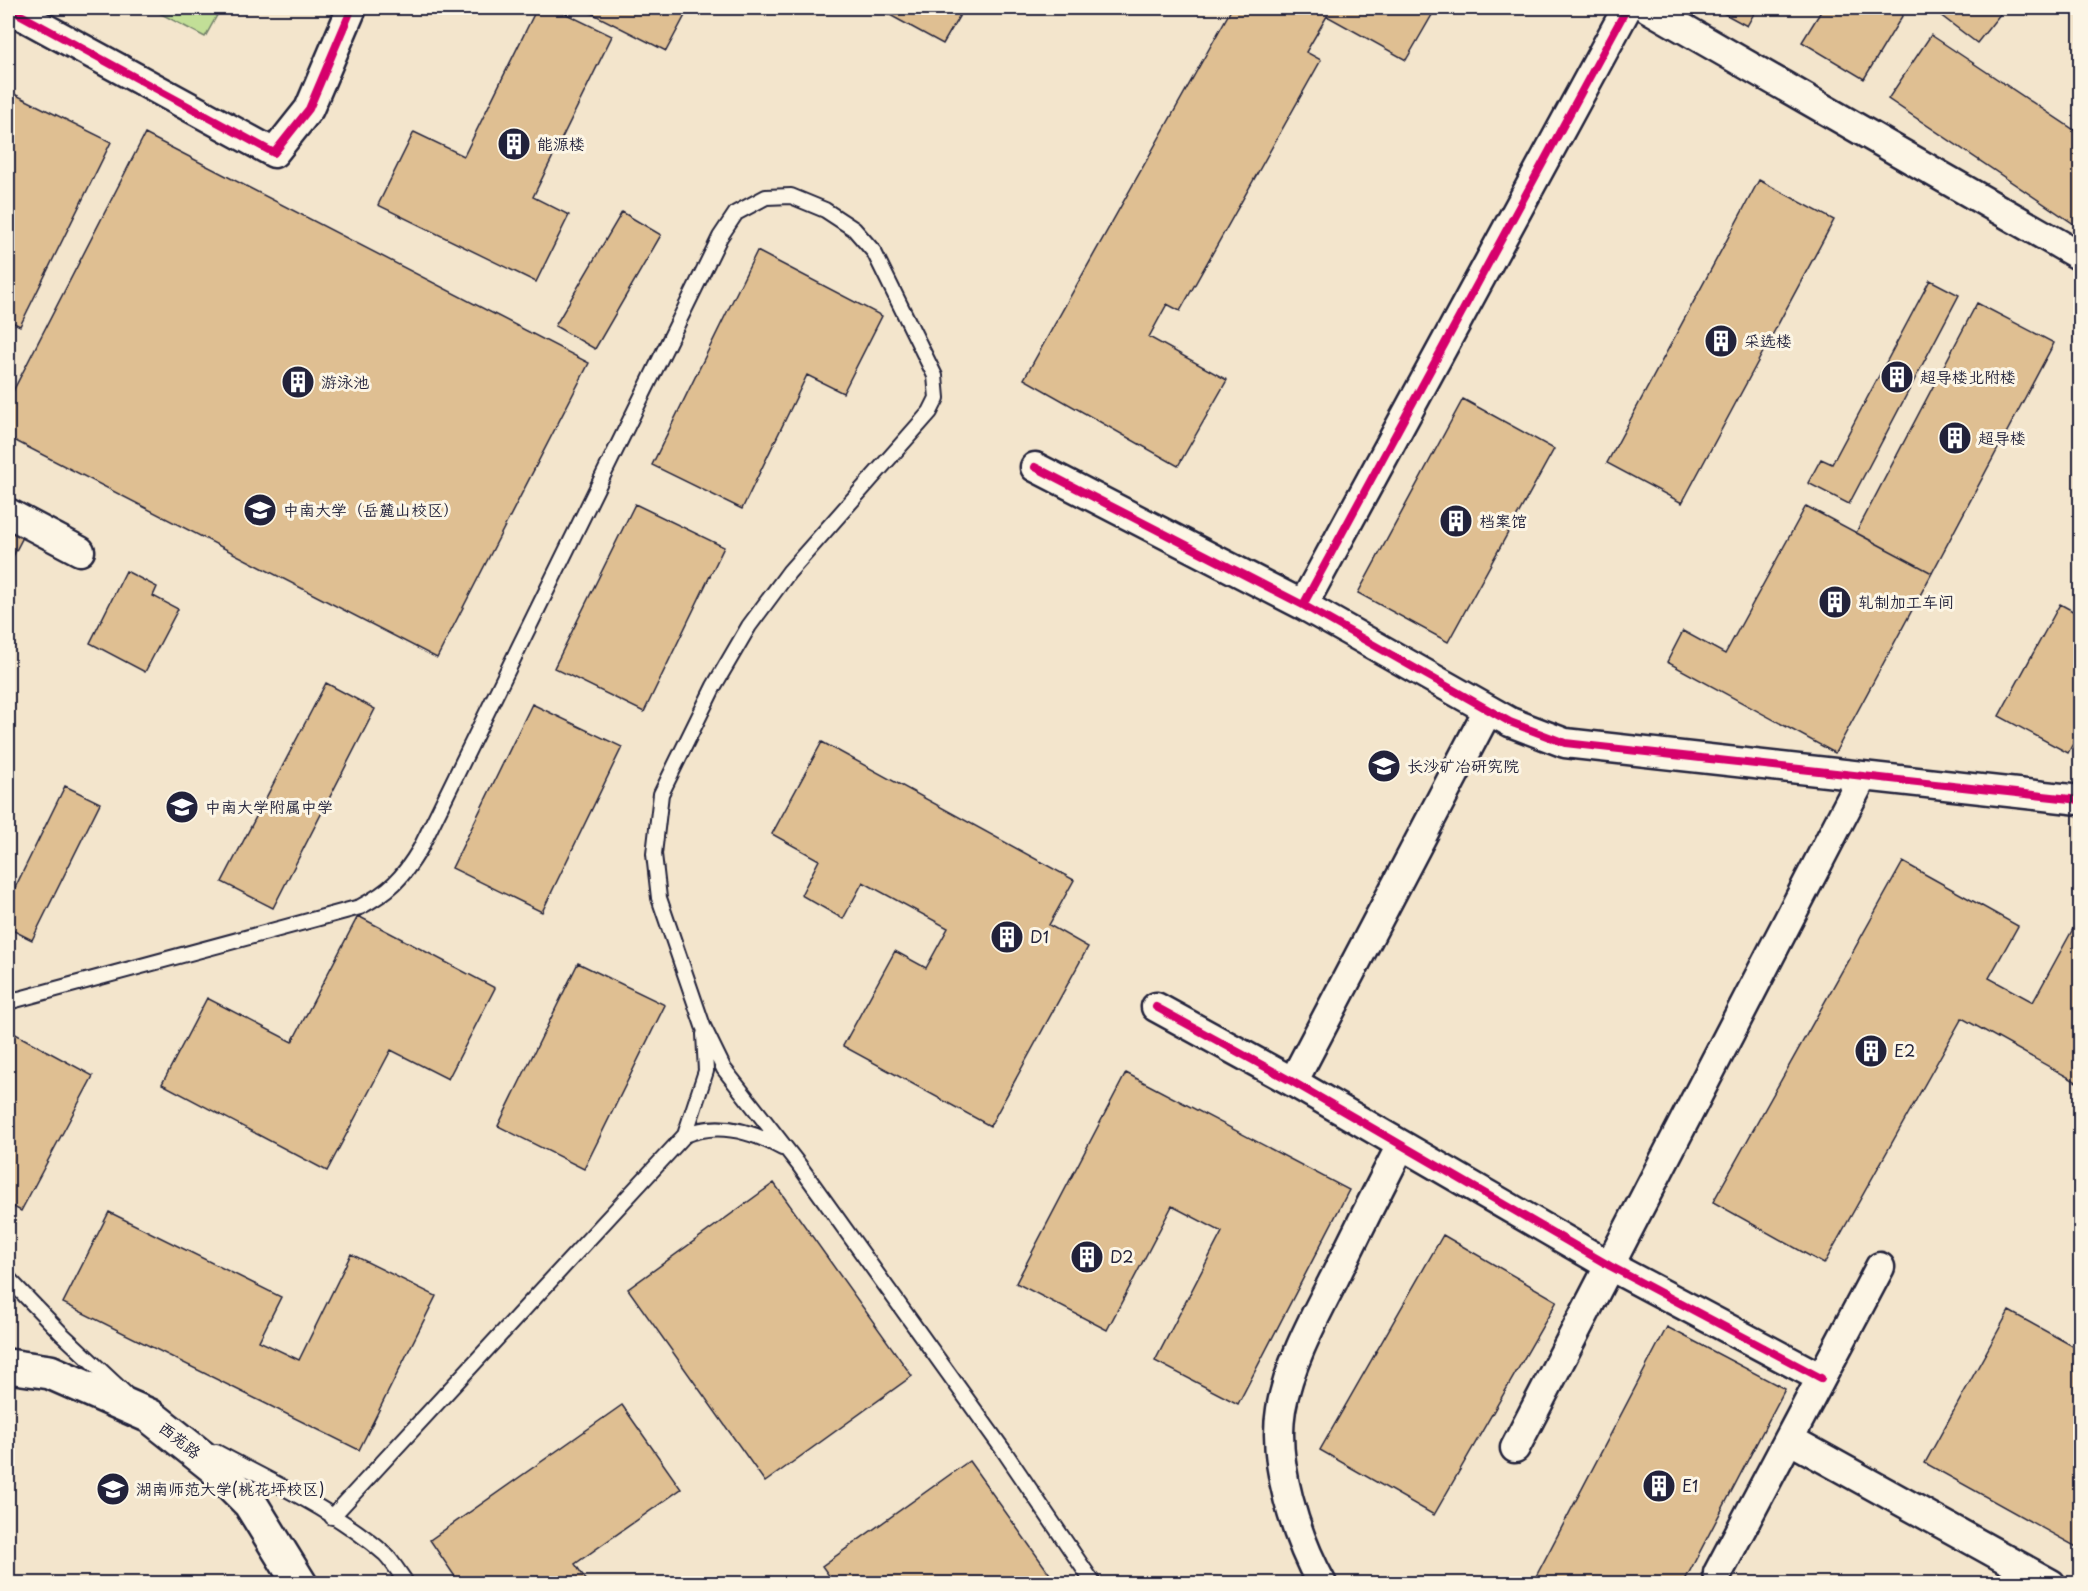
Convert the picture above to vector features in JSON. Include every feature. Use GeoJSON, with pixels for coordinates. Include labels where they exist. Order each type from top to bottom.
{"type":"FeatureCollection","features":[{"type":"Feature","properties":{"kind":"street"},"geometry":{"type":"LineString","coordinates":[[8,8],[274,153],[309,110],[352,8]]}},
{"type":"Feature","properties":{"kind":"street"},"geometry":{"type":"LineString","coordinates":[[1303,605],[1627,8]]}},
{"type":"Feature","properties":{"kind":"street"},"geometry":{"type":"LineString","coordinates":[[1648,8],[2080,256]]}},
{"type":"Feature","properties":{"kind":"street"},"geometry":{"type":"LineString","coordinates":[[1035,467],[1303,605],[1488,710],[1519,726],[1565,743],[2080,800]]}},
{"type":"Feature","properties":{"kind":"street"},"geometry":{"type":"LineString","coordinates":[[8,513],[80,551]]}},
{"type":"Feature","properties":{"kind":"street"},"geometry":{"type":"LineString","coordinates":[[1293,1082],[1488,710]]}},
{"type":"Feature","properties":{"kind":"street"},"geometry":{"type":"LineString","coordinates":[[1515,1448],[1863,776]]}},
{"type":"Feature","properties":{"kind":"street"},"geometry":{"type":"LineString","coordinates":[[1156,1007],[1293,1082],[1610,1266],[1821,1378]]}},
{"type":"Feature","properties":{"kind":"street"},"geometry":{"type":"LineString","coordinates":[[1322,1584],[1311,1563],[1291,1510],[1280,1451],[1281,1410],[1293,1368],[1312,1322],[1401,1145]]}},
{"type":"Feature","properties":{"kind":"street"},"geometry":{"type":"LineString","coordinates":[[1718,1573],[1880,1267]]}},
{"type":"Feature","properties":{"kind":"street","name":"西苑路"},"geometry":{"type":"LineString","coordinates":[[8,1366],[50,1372],[150,1416],[214,1467],[250,1503],[300,1584]]}},
{"type":"Feature","properties":{"kind":"street"},"geometry":{"type":"LineString","coordinates":[[1789,1439],[2051,1584]]}},
{"type":"Feature","properties":{"kind":"lane"},"geometry":{"type":"LineString","coordinates":[[8,1002],[360,907],[381,896],[402,879],[420,849],[720,237],[736,213],[766,197],[791,196],[825,210],[854,229],[874,252],[935,376],[937,398],[930,412],[910,436],[789,572],[749,626],[714,686],[661,794],[654,854],[658,898],[703,1026],[724,1069],[789,1152],[997,1441],[1094,1584]]}},
{"type":"Feature","properties":{"kind":"lane"},"geometry":{"type":"LineString","coordinates":[[685,1136],[706,1071],[703,1026]]}},
{"type":"Feature","properties":{"kind":"lane"},"geometry":{"type":"LineString","coordinates":[[332,1517],[685,1136],[700,1129],[735,1129],[759,1135],[789,1152]]}},
{"type":"Feature","properties":{"kind":"lane"},"geometry":{"type":"LineString","coordinates":[[8,1278],[62,1334],[150,1416],[332,1517],[387,1556],[407,1584]]}},
{"type":"Feature","properties":{"kind":"shaded area"},"geometry":{"type":"Polygon","coordinates":[[[8,8],[2080,8],[2080,1583],[8,1584],[8,8]]]}},
{"type":"Feature","properties":{"kind":"green space"},"geometry":{"type":"Polygon","coordinates":[[[150,8],[221,8],[205,37],[150,8]]]}},
{"type":"Feature","properties":{"kind":"building","name":"能源楼"},"geometry":{"type":"Polygon","coordinates":[[[537,8],[554,8],[612,36],[533,197],[569,215],[536,282],[378,205],[414,132],[464,156],[537,8]]]}},
{"type":"Feature","properties":{"kind":"building"},"geometry":{"type":"Polygon","coordinates":[[[594,8],[689,8],[666,51],[591,13],[594,8]]]}},
{"type":"Feature","properties":{"kind":"building"},"geometry":{"type":"Polygon","coordinates":[[[877,8],[964,8],[943,44],[877,8]]]}},
{"type":"Feature","properties":{"kind":"building"},"geometry":{"type":"Polygon","coordinates":[[[1232,8],[1436,8],[1406,60],[1327,16],[1306,52],[1321,60],[1180,311],[1167,304],[1149,337],[1227,380],[1178,466],[1024,379],[1232,8]]]}},
{"type":"Feature","properties":{"kind":"building"},"geometry":{"type":"Polygon","coordinates":[[[1714,8],[1757,8],[1747,26],[1714,8]]]}},
{"type":"Feature","properties":{"kind":"building"},"geometry":{"type":"Polygon","coordinates":[[[1823,8],[1907,8],[1864,79],[1802,42],[1823,8]]]}},
{"type":"Feature","properties":{"kind":"building"},"geometry":{"type":"Polygon","coordinates":[[[1931,8],[2005,8],[1977,43],[1931,8]]]}},
{"type":"Feature","properties":{"kind":"building"},"geometry":{"type":"Polygon","coordinates":[[[1931,35],[2080,134],[2080,228],[1888,99],[1931,35]]]}},
{"type":"Feature","properties":{"kind":"building"},"geometry":{"type":"Polygon","coordinates":[[[8,91],[111,142],[20,326],[8,320],[8,91]]]}},
{"type":"Feature","properties":{"kind":"building","name":"游泳池"},"geometry":{"type":"Polygon","coordinates":[[[145,134],[589,363],[437,658],[8,437],[8,401],[145,134]]]}},
{"type":"Feature","properties":{"kind":"building","name":"采选楼"},"geometry":{"type":"Polygon","coordinates":[[[1759,180],[1834,220],[1682,503],[1607,463],[1759,180]]]}},
{"type":"Feature","properties":{"kind":"building"},"geometry":{"type":"Polygon","coordinates":[[[622,212],[661,235],[595,349],[555,326],[622,212]]]}},
{"type":"Feature","properties":{"kind":"building"},"geometry":{"type":"Polygon","coordinates":[[[757,251],[882,316],[843,393],[807,375],[742,509],[652,465],[757,251]]]}},
{"type":"Feature","properties":{"kind":"building","name":"超导楼北附楼"},"geometry":{"type":"Polygon","coordinates":[[[1930,280],[1959,295],[1849,504],[1808,483],[1821,459],[1832,464],[1930,280]]]}},
{"type":"Feature","properties":{"kind":"building","name":"超导楼"},"geometry":{"type":"Polygon","coordinates":[[[1977,303],[2054,343],[1932,573],[1856,533],[1977,303]]]}},
{"type":"Feature","properties":{"kind":"building","name":"档案馆"},"geometry":{"type":"Polygon","coordinates":[[[1463,399],[1554,449],[1448,642],[1358,593],[1463,399]]]}},
{"type":"Feature","properties":{"kind":"building"},"geometry":{"type":"Polygon","coordinates":[[[635,504],[724,547],[644,712],[554,668],[635,504]]]}},
{"type":"Feature","properties":{"kind":"building","name":"轧制加工车间"},"geometry":{"type":"Polygon","coordinates":[[[1806,506],[1932,573],[1835,753],[1667,662],[1683,631],[1725,654],[1806,506]]]}},
{"type":"Feature","properties":{"kind":"building"},"geometry":{"type":"Polygon","coordinates":[[[8,529],[23,537],[8,566],[8,529]]]}},
{"type":"Feature","properties":{"kind":"building"},"geometry":{"type":"Polygon","coordinates":[[[126,571],[157,587],[153,596],[178,609],[145,672],[90,643],[126,571]]]}},
{"type":"Feature","properties":{"kind":"building"},"geometry":{"type":"Polygon","coordinates":[[[2060,604],[2080,615],[2080,730],[2068,753],[1999,716],[2060,604]]]}},
{"type":"Feature","properties":{"kind":"building"},"geometry":{"type":"Polygon","coordinates":[[[326,683],[375,709],[273,908],[222,882],[326,683]]]}},
{"type":"Feature","properties":{"kind":"building"},"geometry":{"type":"Polygon","coordinates":[[[532,704],[622,747],[542,912],[452,868],[532,704]]]}},
{"type":"Feature","properties":{"kind":"building","name":"D1"},"geometry":{"type":"Polygon","coordinates":[[[822,742],[1074,880],[1049,925],[1088,947],[990,1126],[843,1046],[895,951],[926,968],[948,928],[863,882],[843,919],[801,895],[819,860],[772,834],[822,742]]]}},
{"type":"Feature","properties":{"kind":"building"},"geometry":{"type":"Polygon","coordinates":[[[65,786],[100,803],[32,940],[8,928],[8,902],[65,786]]]}},
{"type":"Feature","properties":{"kind":"building","name":"E2"},"geometry":{"type":"Polygon","coordinates":[[[1903,862],[2018,926],[1989,978],[2033,1002],[2080,916],[2080,1084],[1962,1018],[1824,1264],[1713,1202],[1903,862]]]}},
{"type":"Feature","properties":{"kind":"building"},"geometry":{"type":"Polygon","coordinates":[[[358,916],[495,988],[448,1079],[391,1050],[327,1171],[162,1084],[207,998],[292,1042],[358,916]]]}},
{"type":"Feature","properties":{"kind":"building"},"geometry":{"type":"Polygon","coordinates":[[[578,963],[665,1005],[584,1169],[498,1126],[578,963]]]}},
{"type":"Feature","properties":{"kind":"building"},"geometry":{"type":"Polygon","coordinates":[[[8,1030],[93,1076],[21,1211],[8,1204],[8,1030]]]}},
{"type":"Feature","properties":{"kind":"building","name":"D2"},"geometry":{"type":"Polygon","coordinates":[[[1126,1073],[1349,1190],[1238,1404],[1155,1361],[1222,1232],[1172,1206],[1107,1330],[1016,1283],[1126,1073]]]}},
{"type":"Feature","properties":{"kind":"building"},"geometry":{"type":"Polygon","coordinates":[[[774,1183],[912,1376],[765,1482],[628,1289],[774,1183]]]}},
{"type":"Feature","properties":{"kind":"building"},"geometry":{"type":"Polygon","coordinates":[[[109,1212],[281,1297],[259,1341],[299,1360],[351,1254],[436,1296],[359,1450],[63,1303],[109,1212]]]}},
{"type":"Feature","properties":{"kind":"building"},"geometry":{"type":"Polygon","coordinates":[[[1443,1235],[1557,1301],[1434,1515],[1320,1450],[1443,1235]]]}},
{"type":"Feature","properties":{"kind":"building"},"geometry":{"type":"Polygon","coordinates":[[[2009,1311],[2080,1350],[2080,1549],[1925,1463],[2009,1311]]]}},
{"type":"Feature","properties":{"kind":"building","name":"E1"},"geometry":{"type":"Polygon","coordinates":[[[1667,1327],[1785,1389],[1683,1584],[1532,1584],[1667,1327]]]}},
{"type":"Feature","properties":{"kind":"building"},"geometry":{"type":"Polygon","coordinates":[[[622,1405],[681,1489],[575,1564],[589,1584],[460,1584],[430,1540],[622,1405]]]}},
{"type":"Feature","properties":{"kind":"building"},"geometry":{"type":"Polygon","coordinates":[[[969,1461],[1057,1584],[835,1584],[822,1566],[969,1461]]]}},
{"type":"Feature","properties":{"kind":"cycle path"},"geometry":{"type":"LineString","coordinates":[[8,8],[274,153],[309,109],[352,8]]}},
{"type":"Feature","properties":{"kind":"cycle path"},"geometry":{"type":"LineString","coordinates":[[1303,605],[1627,8]]}},
{"type":"Feature","properties":{"kind":"cycle path"},"geometry":{"type":"LineString","coordinates":[[1035,467],[1303,605],[1510,722],[1565,743],[2080,800]]}},
{"type":"Feature","properties":{"kind":"cycle path"},"geometry":{"type":"LineString","coordinates":[[1156,1007],[1293,1082],[1610,1266],[1821,1378]]}},
{"type":"Feature","properties":{"kind":"place","name":"能源楼"},"geometry":{"type":"Point","coordinates":[514,144]}},
{"type":"Feature","properties":{"kind":"place","name":"采选楼"},"geometry":{"type":"Point","coordinates":[1721,341]}},
{"type":"Feature","properties":{"kind":"place","name":"超导楼北附楼"},"geometry":{"type":"Point","coordinates":[1897,377]}},
{"type":"Feature","properties":{"kind":"place","name":"游泳池"},"geometry":{"type":"Point","coordinates":[298,382]}},
{"type":"Feature","properties":{"kind":"place","name":"超导楼"},"geometry":{"type":"Point","coordinates":[1955,438]}},
{"type":"Feature","properties":{"kind":"place","name":"中南大学（岳麓山校区）"},"geometry":{"type":"Point","coordinates":[260,510]}},
{"type":"Feature","properties":{"kind":"place","name":"档案馆"},"geometry":{"type":"Point","coordinates":[1456,521]}},
{"type":"Feature","properties":{"kind":"place","name":"轧制加工车间"},"geometry":{"type":"Point","coordinates":[1835,602]}},
{"type":"Feature","properties":{"kind":"place","name":"长沙矿冶研究院"},"geometry":{"type":"Point","coordinates":[1384,766]}},
{"type":"Feature","properties":{"kind":"place","name":"中南大学附属中学"},"geometry":{"type":"Point","coordinates":[182,807]}},
{"type":"Feature","properties":{"kind":"place","name":"D1"},"geometry":{"type":"Point","coordinates":[1007,937]}},
{"type":"Feature","properties":{"kind":"place","name":"E2"},"geometry":{"type":"Point","coordinates":[1871,1051]}},
{"type":"Feature","properties":{"kind":"place","name":"D2"},"geometry":{"type":"Point","coordinates":[1087,1257]}},
{"type":"Feature","properties":{"kind":"place","name":"E1"},"geometry":{"type":"Point","coordinates":[1659,1486]}},
{"type":"Feature","properties":{"kind":"place","name":"湖南师范大学(桃花坪校区)"},"geometry":{"type":"Point","coordinates":[113,1489]}}]}
